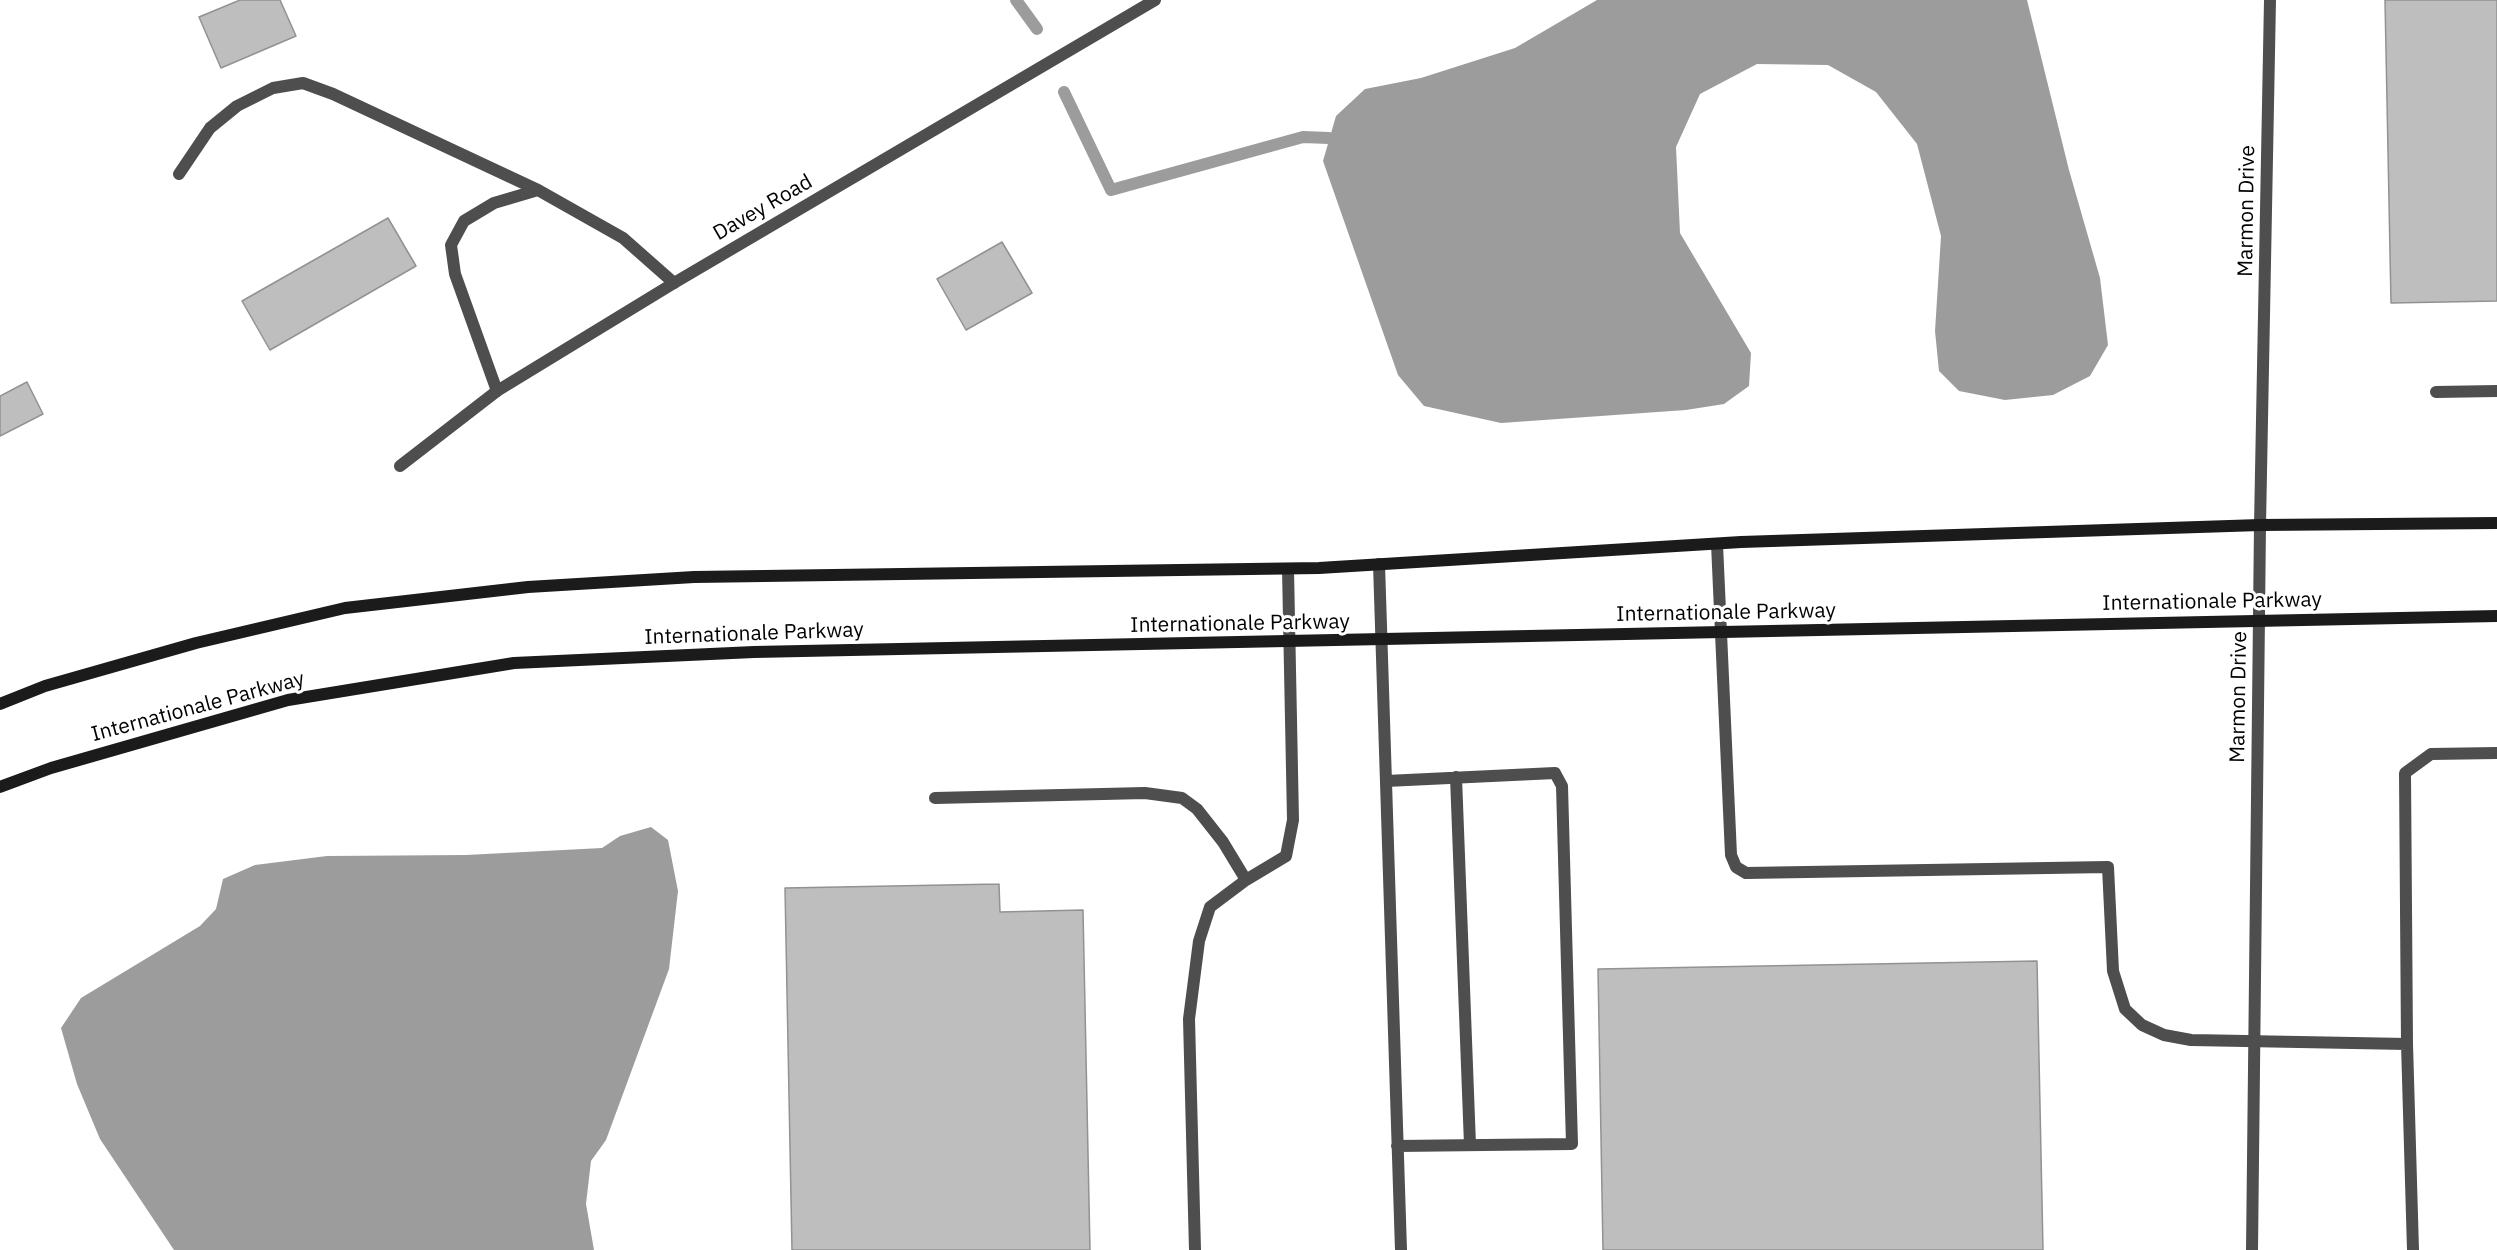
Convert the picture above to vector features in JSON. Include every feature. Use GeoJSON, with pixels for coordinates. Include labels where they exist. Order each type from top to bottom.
{"type":"FeatureCollection","features":[{"type":"Feature","properties":{"kind":"street","name":"Davey Road"},"geometry":{"type":"LineString","coordinates":[[400,466],[497,391],[674,283],[1155,0]]}},
{"type":"Feature","properties":{"kind":"street","name":"Marmon Drive"},"geometry":{"type":"LineString","coordinates":[[2252,1250],[2260,525],[2270,0]]}},
{"type":"Feature","properties":{"kind":"street"},"geometry":{"type":"LineString","coordinates":[[178,174],[210,128],[237,106],[273,88],[303,84],[333,94],[538,190],[623,238],[674,283]]}},
{"type":"Feature","properties":{"kind":"street"},"geometry":{"type":"LineString","coordinates":[[497,391],[455,274],[451,245],[464,222],[494,203],[538,190]]}},
{"type":"Feature","properties":{"kind":"street"},"geometry":{"type":"LineString","coordinates":[[2436,392],[2497,391]]}},
{"type":"Feature","properties":{"kind":"street"},"geometry":{"type":"LineString","coordinates":[[0,704],[45,686],[196,644],[345,608],[528,587],[694,577],[1288,569],[1717,544],[2260,525],[2497,523]]}},
{"type":"Feature","properties":{"kind":"street"},"geometry":{"type":"LineString","coordinates":[[1717,544],[1731,855],[1736,867],[1746,873],[2108,867],[2113,971],[2125,1009],[2142,1025],[2164,1035],[2191,1040],[2254,1043],[2407,1044]]}},
{"type":"Feature","properties":{"kind":"street"},"geometry":{"type":"LineString","coordinates":[[1379,564],[1401,1250]]}},
{"type":"Feature","properties":{"kind":"street"},"geometry":{"type":"LineString","coordinates":[[1195,1250],[1189,1019],[1199,941],[1210,907],[1246,880],[1286,856],[1293,820],[1288,569]]}},
{"type":"Feature","properties":{"kind":"street","name":"Internationale Parkway"},"geometry":{"type":"LineString","coordinates":[[0,787],[51,768],[288,700],[514,663],[754,652],[2497,616]]}},
{"type":"Feature","properties":{"kind":"street"},"geometry":{"type":"LineString","coordinates":[[2413,1250],[2407,1044],[2405,772],[2431,754],[2497,753]]}},
{"type":"Feature","properties":{"kind":"street"},"geometry":{"type":"LineString","coordinates":[[1386,781],[1555,773],[1562,786],[1572,1144],[1397,1146]]}},
{"type":"Feature","properties":{"kind":"street"},"geometry":{"type":"LineString","coordinates":[[1456,777],[1470,1145]]}},
{"type":"Feature","properties":{"kind":"street"},"geometry":{"type":"LineString","coordinates":[[935,798],[1145,793],[1182,798],[1197,809],[1223,842],[1246,880]]}},
{"type":"Feature","properties":{"kind":"shaded area"},"geometry":{"type":"Polygon","coordinates":[[[1597,0],[2027,0],[2069,170],[2100,278],[2108,345],[2090,376],[2053,395],[2005,400],[1959,391],[1939,371],[1935,331],[1941,236],[1917,144],[1876,92],[1828,65],[1757,64],[1700,94],[1676,147],[1680,233],[1751,353],[1749,386],[1724,404],[1686,410],[1501,423],[1424,406],[1398,375],[1323,161],[1336,116],[1365,89],[1421,78],[1515,48],[1597,0]]]}},
{"type":"Feature","properties":{"kind":"shaded area"},"geometry":{"type":"Polygon","coordinates":[[[651,827],[668,840],[678,891],[669,969],[606,1140],[591,1161],[586,1204],[594,1250],[174,1250],[100,1139],[77,1084],[61,1028],[81,998],[200,926],[216,909],[223,879],[255,865],[327,856],[466,855],[602,848],[620,836],[651,827]]]}},
{"type":"Feature","properties":{"kind":"building"},"geometry":{"type":"Polygon","coordinates":[[[240,0],[280,0],[296,36],[221,68],[199,17],[240,0]]]}},
{"type":"Feature","properties":{"kind":"building"},"geometry":{"type":"Polygon","coordinates":[[[2385,0],[2497,0],[2497,301],[2391,303],[2385,0]]]}},
{"type":"Feature","properties":{"kind":"building"},"geometry":{"type":"Polygon","coordinates":[[[388,218],[416,266],[270,350],[242,301],[388,218]]]}},
{"type":"Feature","properties":{"kind":"building"},"geometry":{"type":"Polygon","coordinates":[[[1002,242],[1032,293],[966,330],[937,279],[1002,242]]]}},
{"type":"Feature","properties":{"kind":"building"},"geometry":{"type":"Polygon","coordinates":[[[27,382],[43,414],[0,436],[0,396],[27,382]]]}},
{"type":"Feature","properties":{"kind":"building"},"geometry":{"type":"Polygon","coordinates":[[[999,884],[1000,912],[1083,910],[1090,1250],[792,1250],[785,888],[999,884]]]}},
{"type":"Feature","properties":{"kind":"building"},"geometry":{"type":"Polygon","coordinates":[[[2037,961],[2043,1250],[1603,1250],[1598,969],[2037,961]]]}},
{"type":"Feature","properties":{"kind":"waterway"},"geometry":{"type":"LineString","coordinates":[[1016,0],[1037,29]]}},
{"type":"Feature","properties":{"kind":"waterway"},"geometry":{"type":"LineString","coordinates":[[1064,92],[1111,190],[1303,137],[1329,138]]}}]}
